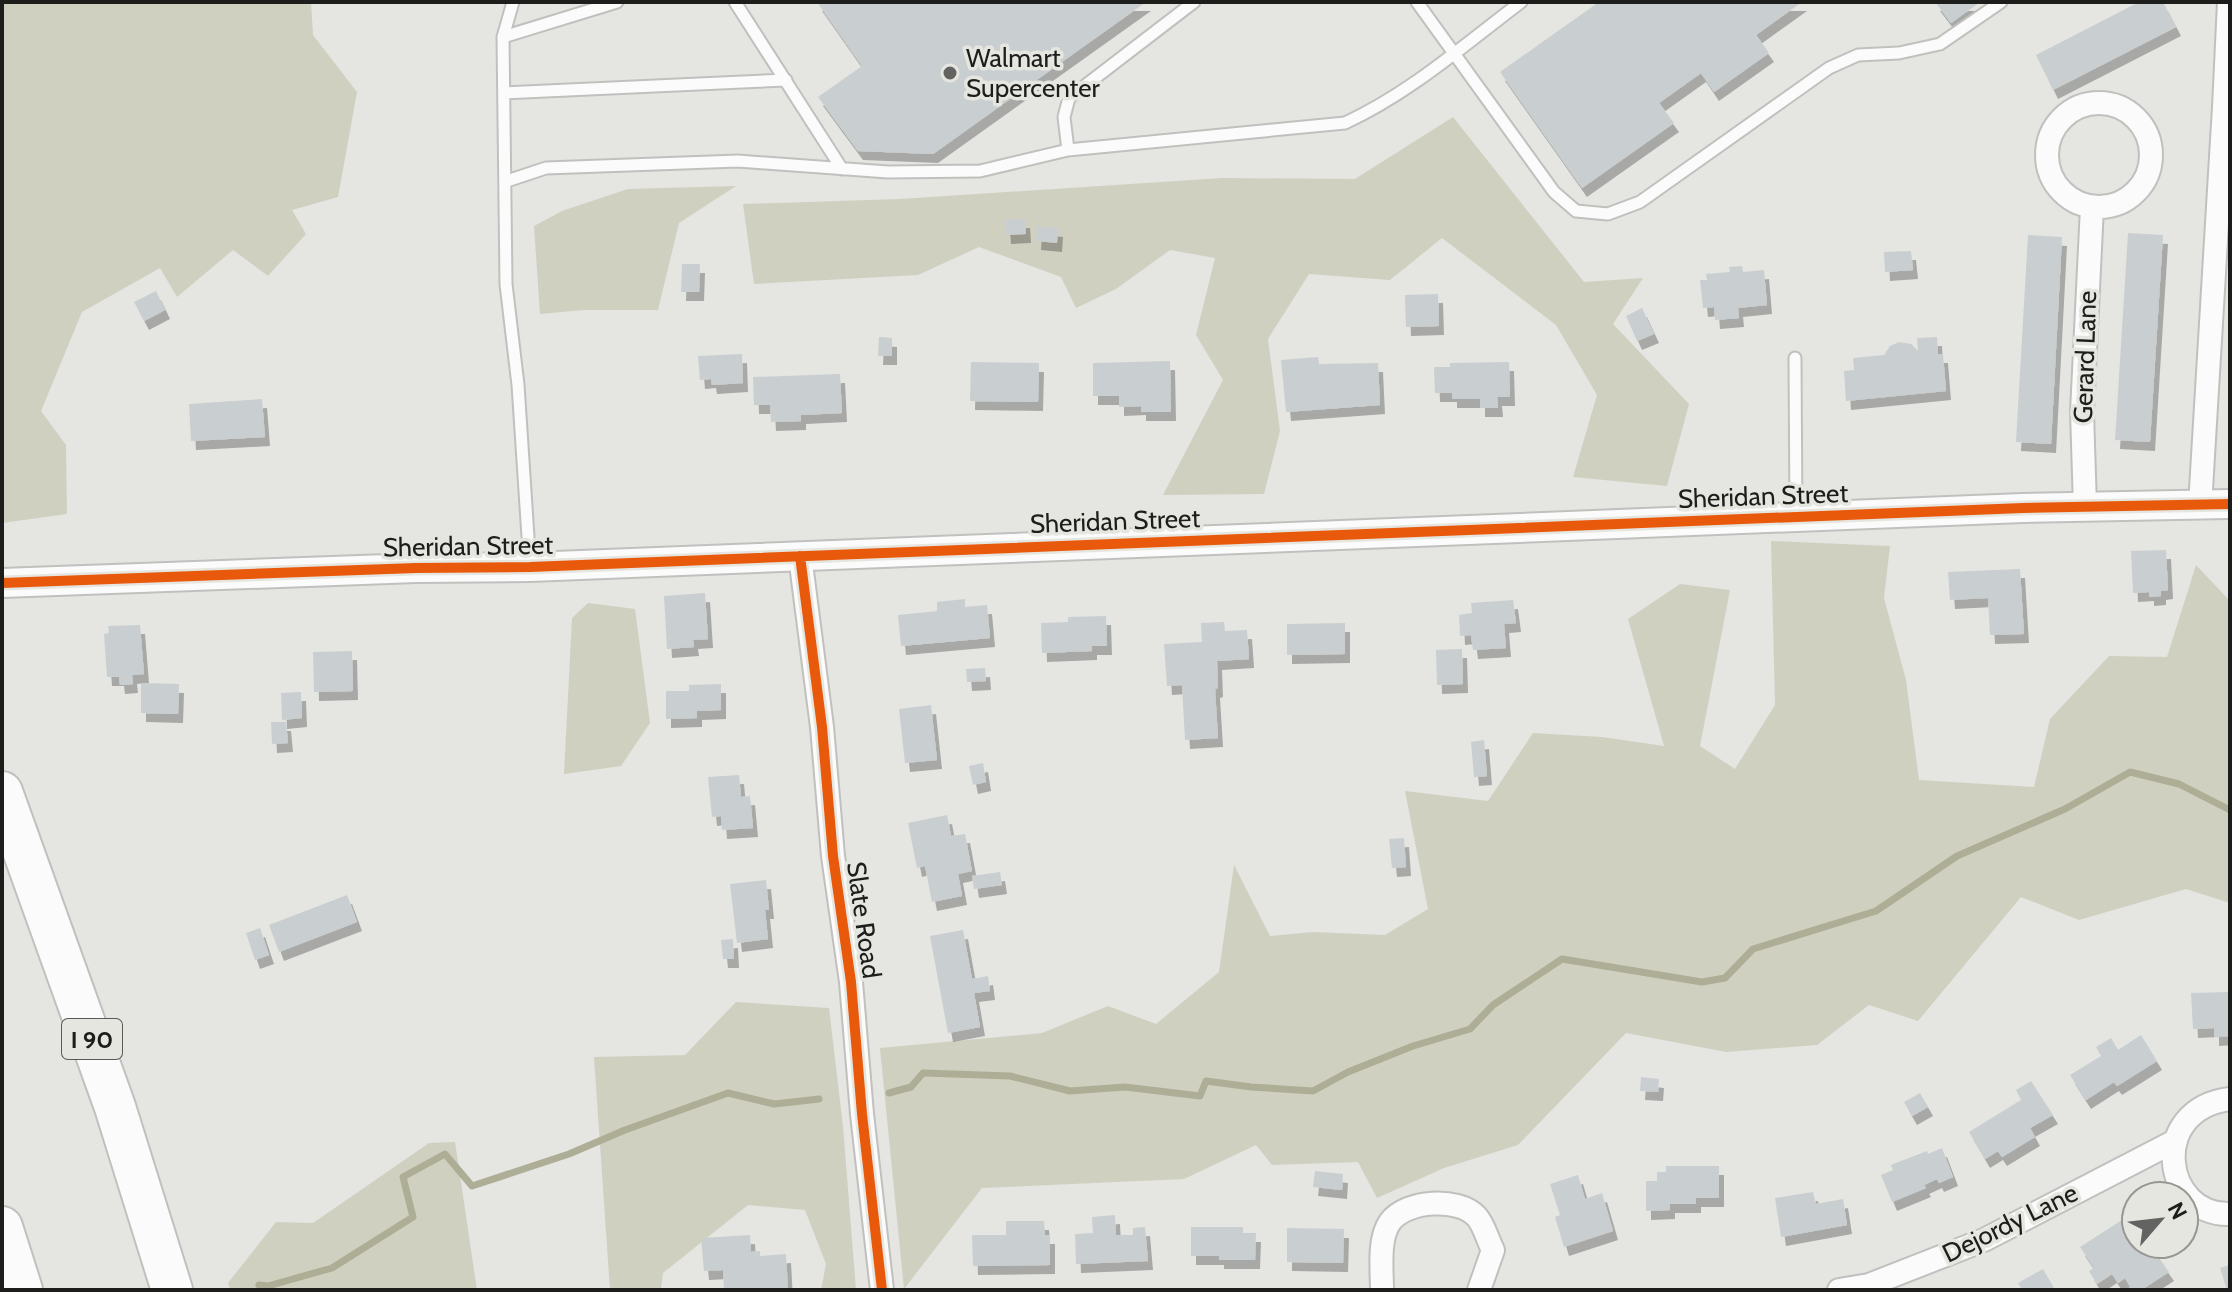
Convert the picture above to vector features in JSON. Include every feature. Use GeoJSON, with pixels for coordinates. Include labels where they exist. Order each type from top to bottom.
{"type":"FeatureCollection","features":[{"type":"Feature","properties":{"kind":"highway","name":"I 90"},"geometry":{"type":"LineString","coordinates":[[2,792],[115,1107],[172,1290]]}},
{"type":"Feature","properties":{"kind":"highway"},"geometry":{"type":"LineString","coordinates":[[2,1227],[22,1290]]}},
{"type":"Feature","properties":{"kind":"street"},"geometry":{"type":"LineString","coordinates":[[2200,506],[2227,107],[2229,2]]}},
{"type":"Feature","properties":{"kind":"street"},"geometry":{"type":"LineString","coordinates":[[2104,102],[2134,116],[2145,129],[2151,161],[2147,177],[2124,202],[2108,207],[2092,207],[2074,202],[2060,191],[2050,176],[2046,158],[2048,140],[2056,124],[2069,111],[2086,104],[2104,102]]}},
{"type":"Feature","properties":{"kind":"street","name":"Gerard Lane"},"geometry":{"type":"LineString","coordinates":[[2085,507],[2082,412],[2092,207]]}},
{"type":"Feature","properties":{"kind":"street","name":"Sheridan Street"},"geometry":{"type":"LineString","coordinates":[[2,583],[416,568],[530,567],[2230,504]]}},
{"type":"Feature","properties":{"kind":"street","name":"Slate Road"},"geometry":{"type":"LineString","coordinates":[[800,556],[822,727],[833,856],[851,982],[882,1290]]}},
{"type":"Feature","properties":{"kind":"street","name":"Dejordy Lane"},"geometry":{"type":"LineString","coordinates":[[1839,1290],[1869,1285],[1984,1240],[2175,1141],[2183,1124],[2195,1111],[2211,1102],[2230,1099]]}},
{"type":"Feature","properties":{"kind":"street"},"geometry":{"type":"LineString","coordinates":[[2175,1141],[2175,1170],[2189,1196],[2204,1208],[2230,1214]]}},
{"type":"Feature","properties":{"kind":"street"},"geometry":{"type":"LineString","coordinates":[[1382,1290],[1383,1245],[1390,1222],[1414,1205],[1450,1204],[1476,1216],[1493,1250],[1479,1290]]}},
{"type":"Feature","properties":{"kind":"lane"},"geometry":{"type":"LineString","coordinates":[[513,2],[503,37],[506,284],[518,385],[530,567]]}},
{"type":"Feature","properties":{"kind":"lane"},"geometry":{"type":"LineString","coordinates":[[503,37],[617,2]]}},
{"type":"Feature","properties":{"kind":"lane"},"geometry":{"type":"LineString","coordinates":[[735,2],[842,169]]}},
{"type":"Feature","properties":{"kind":"lane"},"geometry":{"type":"LineString","coordinates":[[1068,150],[1064,117],[1069,98],[1194,2]]}},
{"type":"Feature","properties":{"kind":"lane"},"geometry":{"type":"LineString","coordinates":[[1417,2],[1554,192],[1576,211],[1608,214],[1640,202],[1829,68],[1858,55],[1899,53],[1940,44],[2001,2]]}},
{"type":"Feature","properties":{"kind":"lane"},"geometry":{"type":"LineString","coordinates":[[507,181],[546,168],[738,161],[888,172],[980,171],[1068,150],[1345,123],[1378,108],[1521,2]]}},
{"type":"Feature","properties":{"kind":"lane"},"geometry":{"type":"LineString","coordinates":[[504,93],[786,80]]}},
{"type":"Feature","properties":{"kind":"lane"},"geometry":{"type":"LineString","coordinates":[[1795,358],[1796,518]]}},
{"type":"Feature","properties":{"kind":"green space"},"geometry":{"type":"Polygon","coordinates":[[[2,2],[311,2],[313,35],[357,92],[338,197],[292,210],[306,234],[268,276],[233,250],[177,297],[160,268],[82,312],[41,411],[66,445],[67,514],[2,523],[2,2]]]}},
{"type":"Feature","properties":{"kind":"green space"},"geometry":{"type":"Polygon","coordinates":[[[1453,117],[1584,282],[1643,278],[1613,324],[1689,404],[1667,486],[1573,477],[1597,395],[1556,325],[1442,238],[1390,280],[1309,274],[1268,339],[1280,431],[1264,494],[1163,495],[1223,380],[1196,335],[1215,258],[1170,250],[1116,289],[1076,308],[1061,277],[979,247],[918,275],[754,284],[743,204],[900,199],[1222,178],[1355,179],[1453,117]]]}},
{"type":"Feature","properties":{"kind":"green space"},"geometry":{"type":"Polygon","coordinates":[[[736,186],[679,223],[658,310],[584,310],[540,314],[534,226],[562,211],[628,189],[736,186]]]}},
{"type":"Feature","properties":{"kind":"green space"},"geometry":{"type":"Polygon","coordinates":[[[1771,541],[1890,546],[1884,598],[1906,680],[1919,780],[2034,787],[2050,719],[2109,656],[2167,657],[2196,565],[2230,601],[2230,903],[2186,889],[2079,920],[2021,897],[1918,1021],[1869,1005],[1817,1045],[1726,1052],[1626,1033],[1518,1145],[1444,1168],[1377,1198],[1358,1162],[1272,1165],[1256,1145],[1184,1179],[982,1188],[904,1289],[880,1048],[1042,1033],[1108,1006],[1156,1024],[1219,972],[1234,865],[1270,936],[1313,932],[1385,935],[1428,909],[1405,791],[1488,801],[1533,733],[1602,737],[1664,746],[1628,619],[1680,584],[1730,590],[1700,746],[1735,769],[1775,705],[1771,541]]]}},
{"type":"Feature","properties":{"kind":"green space"},"geometry":{"type":"Polygon","coordinates":[[[588,603],[635,609],[650,723],[621,766],[564,774],[572,618],[588,603]]]}},
{"type":"Feature","properties":{"kind":"green space"},"geometry":{"type":"Polygon","coordinates":[[[736,1002],[829,1008],[843,1126],[856,1290],[821,1290],[826,1264],[805,1210],[748,1205],[663,1273],[661,1290],[610,1290],[594,1057],[685,1055],[736,1002]]]}},
{"type":"Feature","properties":{"kind":"green space"},"geometry":{"type":"Polygon","coordinates":[[[455,1142],[477,1290],[230,1290],[228,1283],[276,1222],[313,1223],[429,1143],[455,1142]]]}},
{"type":"Feature","properties":{"kind":"building","name":"Walmart Supercenter"},"geometry":{"type":"Polygon","coordinates":[[[817,2],[1146,2],[933,154],[858,151],[818,97],[862,66],[817,2]]]}},
{"type":"Feature","properties":{"kind":"building"},"geometry":{"type":"Polygon","coordinates":[[[1599,2],[1802,2],[1756,35],[1769,53],[1714,92],[1701,73],[1659,103],[1674,123],[1582,188],[1500,72],[1599,2]]]}},
{"type":"Feature","properties":{"kind":"building"},"geometry":{"type":"Polygon","coordinates":[[[1935,2],[1980,2],[1951,23],[1935,2]]]}},
{"type":"Feature","properties":{"kind":"building"},"geometry":{"type":"Polygon","coordinates":[[[2139,2],[2163,2],[2176,27],[2053,90],[2036,55],[2139,2]]]}},
{"type":"Feature","properties":{"kind":"building"},"geometry":{"type":"Polygon","coordinates":[[[1025,219],[1026,234],[1006,235],[1005,220],[1025,219]]]}},
{"type":"Feature","properties":{"kind":"building"},"geometry":{"type":"Polygon","coordinates":[[[1037,226],[1058,228],[1057,243],[1036,241],[1037,226]]]}},
{"type":"Feature","properties":{"kind":"building"},"geometry":{"type":"Polygon","coordinates":[[[2128,233],[2163,235],[2150,442],[2115,440],[2128,233]]]}},
{"type":"Feature","properties":{"kind":"building"},"geometry":{"type":"Polygon","coordinates":[[[2028,235],[2062,237],[2051,444],[2016,442],[2028,235]]]}},
{"type":"Feature","properties":{"kind":"building"},"geometry":{"type":"Polygon","coordinates":[[[1911,251],[1913,270],[1885,272],[1884,252],[1911,251]]]}},
{"type":"Feature","properties":{"kind":"building"},"geometry":{"type":"Polygon","coordinates":[[[682,264],[700,264],[699,292],[681,292],[682,264]]]}},
{"type":"Feature","properties":{"kind":"building"},"geometry":{"type":"Polygon","coordinates":[[[1742,266],[1743,272],[1764,270],[1767,305],[1738,308],[1739,318],[1715,320],[1714,307],[1703,308],[1700,280],[1707,280],[1706,274],[1730,272],[1729,267],[1742,266]]]}},
{"type":"Feature","properties":{"kind":"building"},"geometry":{"type":"Polygon","coordinates":[[[156,291],[165,310],[144,321],[134,302],[156,291]]]}},
{"type":"Feature","properties":{"kind":"building"},"geometry":{"type":"Polygon","coordinates":[[[1438,294],[1439,326],[1406,327],[1405,295],[1438,294]]]}},
{"type":"Feature","properties":{"kind":"building"},"geometry":{"type":"Polygon","coordinates":[[[1642,308],[1654,334],[1637,341],[1626,316],[1642,308]]]}},
{"type":"Feature","properties":{"kind":"building"},"geometry":{"type":"Polygon","coordinates":[[[879,337],[892,338],[892,356],[878,356],[879,337]]]}},
{"type":"Feature","properties":{"kind":"building"},"geometry":{"type":"Polygon","coordinates":[[[1937,337],[1938,354],[1943,354],[1946,391],[1846,401],[1844,371],[1854,370],[1853,358],[1884,355],[1890,346],[1899,342],[1911,344],[1918,351],[1917,338],[1937,337]]]}},
{"type":"Feature","properties":{"kind":"building"},"geometry":{"type":"Polygon","coordinates":[[[742,354],[743,383],[712,385],[711,379],[700,380],[698,356],[742,354]]]}},
{"type":"Feature","properties":{"kind":"building"},"geometry":{"type":"Polygon","coordinates":[[[1318,357],[1319,364],[1378,363],[1380,405],[1286,412],[1281,360],[1318,357]]]}},
{"type":"Feature","properties":{"kind":"building"},"geometry":{"type":"Polygon","coordinates":[[[1170,361],[1171,412],[1141,412],[1141,406],[1119,407],[1119,396],[1093,396],[1093,363],[1170,361]]]}},
{"type":"Feature","properties":{"kind":"building"},"geometry":{"type":"Polygon","coordinates":[[[971,362],[1039,363],[1038,402],[970,401],[971,362]]]}},
{"type":"Feature","properties":{"kind":"building"},"geometry":{"type":"Polygon","coordinates":[[[1509,362],[1510,397],[1497,397],[1498,408],[1480,408],[1480,399],[1452,399],[1452,393],[1435,393],[1434,367],[1450,367],[1450,363],[1509,362]]]}},
{"type":"Feature","properties":{"kind":"building"},"geometry":{"type":"Polygon","coordinates":[[[840,374],[842,413],[801,415],[801,421],[771,422],[770,405],[754,405],[753,377],[840,374]]]}},
{"type":"Feature","properties":{"kind":"building"},"geometry":{"type":"Polygon","coordinates":[[[262,399],[265,437],[191,441],[189,404],[262,399]]]}},
{"type":"Feature","properties":{"kind":"building"},"geometry":{"type":"Polygon","coordinates":[[[2166,550],[2168,590],[2161,591],[2161,596],[2149,597],[2149,592],[2133,593],[2131,551],[2166,550]]]}},
{"type":"Feature","properties":{"kind":"building"},"geometry":{"type":"Polygon","coordinates":[[[2020,569],[2024,634],[1990,635],[1988,598],[1950,600],[1948,572],[2020,569]]]}},
{"type":"Feature","properties":{"kind":"building"},"geometry":{"type":"Polygon","coordinates":[[[705,593],[708,639],[693,640],[694,647],[667,649],[664,596],[705,593]]]}},
{"type":"Feature","properties":{"kind":"building"},"geometry":{"type":"Polygon","coordinates":[[[965,599],[965,607],[987,605],[990,638],[901,646],[898,615],[937,611],[937,602],[965,599]]]}},
{"type":"Feature","properties":{"kind":"building"},"geometry":{"type":"Polygon","coordinates":[[[1513,600],[1516,623],[1504,624],[1506,648],[1473,650],[1471,635],[1460,636],[1459,615],[1472,613],[1471,603],[1513,600]]]}},
{"type":"Feature","properties":{"kind":"building"},"geometry":{"type":"Polygon","coordinates":[[[1106,616],[1107,646],[1092,646],[1092,651],[1042,653],[1041,623],[1068,622],[1068,617],[1106,616]]]}},
{"type":"Feature","properties":{"kind":"building"},"geometry":{"type":"Polygon","coordinates":[[[1224,622],[1225,631],[1247,630],[1249,659],[1217,661],[1218,738],[1185,740],[1182,685],[1167,686],[1164,644],[1202,642],[1201,623],[1224,622]]]}},
{"type":"Feature","properties":{"kind":"building"},"geometry":{"type":"Polygon","coordinates":[[[1345,623],[1345,654],[1287,655],[1287,624],[1345,623]]]}},
{"type":"Feature","properties":{"kind":"building"},"geometry":{"type":"Polygon","coordinates":[[[140,625],[144,674],[132,675],[133,684],[120,685],[119,677],[107,677],[104,634],[109,633],[108,626],[140,625]]]}},
{"type":"Feature","properties":{"kind":"building"},"geometry":{"type":"Polygon","coordinates":[[[1462,649],[1463,684],[1437,685],[1436,650],[1462,649]]]}},
{"type":"Feature","properties":{"kind":"building"},"geometry":{"type":"Polygon","coordinates":[[[352,651],[353,691],[314,692],[313,652],[352,651]]]}},
{"type":"Feature","properties":{"kind":"building"},"geometry":{"type":"Polygon","coordinates":[[[985,668],[986,681],[967,682],[966,669],[985,668]]]}},
{"type":"Feature","properties":{"kind":"building"},"geometry":{"type":"Polygon","coordinates":[[[141,683],[179,684],[178,714],[141,713],[141,683]]]}},
{"type":"Feature","properties":{"kind":"building"},"geometry":{"type":"Polygon","coordinates":[[[721,684],[721,710],[697,711],[697,718],[666,719],[666,691],[689,691],[689,685],[721,684]]]}},
{"type":"Feature","properties":{"kind":"building"},"geometry":{"type":"Polygon","coordinates":[[[301,692],[302,718],[282,720],[281,693],[301,692]]]}},
{"type":"Feature","properties":{"kind":"building"},"geometry":{"type":"Polygon","coordinates":[[[931,705],[937,760],[905,763],[899,709],[931,705]]]}},
{"type":"Feature","properties":{"kind":"building"},"geometry":{"type":"Polygon","coordinates":[[[271,722],[286,722],[288,743],[272,744],[271,722]]]}},
{"type":"Feature","properties":{"kind":"building"},"geometry":{"type":"Polygon","coordinates":[[[1484,740],[1487,776],[1474,777],[1471,742],[1484,740]]]}},
{"type":"Feature","properties":{"kind":"building"},"geometry":{"type":"Polygon","coordinates":[[[983,763],[986,782],[973,785],[969,766],[983,763]]]}},
{"type":"Feature","properties":{"kind":"building"},"geometry":{"type":"Polygon","coordinates":[[[739,775],[741,797],[750,796],[753,828],[722,830],[721,816],[712,817],[708,777],[739,775]]]}},
{"type":"Feature","properties":{"kind":"building"},"geometry":{"type":"Polygon","coordinates":[[[947,815],[951,836],[965,834],[972,871],[958,874],[962,896],[932,902],[925,866],[917,868],[908,823],[947,815]]]}},
{"type":"Feature","properties":{"kind":"building"},"geometry":{"type":"Polygon","coordinates":[[[1404,838],[1406,867],[1392,868],[1389,839],[1404,838]]]}},
{"type":"Feature","properties":{"kind":"building"},"geometry":{"type":"Polygon","coordinates":[[[1000,872],[1002,885],[974,889],[972,876],[1000,872]]]}},
{"type":"Feature","properties":{"kind":"building"},"geometry":{"type":"Polygon","coordinates":[[[766,880],[768,939],[737,943],[730,884],[766,880]]]}},
{"type":"Feature","properties":{"kind":"building"},"geometry":{"type":"Polygon","coordinates":[[[347,895],[357,922],[279,952],[269,925],[347,895]]]}},
{"type":"Feature","properties":{"kind":"building"},"geometry":{"type":"Polygon","coordinates":[[[260,928],[269,955],[255,960],[246,933],[260,928]]]}},
{"type":"Feature","properties":{"kind":"building"},"geometry":{"type":"Polygon","coordinates":[[[963,930],[972,979],[988,976],[990,991],[974,993],[980,1027],[948,1033],[930,936],[963,930]]]}},
{"type":"Feature","properties":{"kind":"building"},"geometry":{"type":"Polygon","coordinates":[[[733,939],[734,959],[723,959],[721,940],[733,939]]]}},
{"type":"Feature","properties":{"kind":"building"},"geometry":{"type":"Polygon","coordinates":[[[2230,992],[2230,1036],[2214,1037],[2214,1028],[2193,1029],[2191,993],[2230,992]]]}},
{"type":"Feature","properties":{"kind":"building"},"geometry":{"type":"Polygon","coordinates":[[[2141,1035],[2157,1061],[2117,1086],[2114,1082],[2086,1100],[2070,1075],[2101,1056],[2096,1047],[2111,1038],[2118,1050],[2141,1035]]]}},
{"type":"Feature","properties":{"kind":"building"},"geometry":{"type":"Polygon","coordinates":[[[1641,1077],[1659,1079],[1658,1092],[1640,1091],[1641,1077]]]}},
{"type":"Feature","properties":{"kind":"building"},"geometry":{"type":"Polygon","coordinates":[[[2031,1081],[2053,1115],[2030,1128],[2035,1137],[2002,1157],[1998,1151],[1985,1159],[1969,1132],[2021,1100],[2016,1090],[2031,1081]]]}},
{"type":"Feature","properties":{"kind":"building"},"geometry":{"type":"Polygon","coordinates":[[[1920,1093],[1928,1107],[1912,1116],[1904,1102],[1920,1093]]]}},
{"type":"Feature","properties":{"kind":"building"},"geometry":{"type":"Polygon","coordinates":[[[1942,1148],[1953,1177],[1939,1183],[1937,1179],[1924,1185],[1926,1188],[1892,1202],[1881,1175],[1893,1170],[1891,1165],[1942,1148]]]}},
{"type":"Feature","properties":{"kind":"building"},"geometry":{"type":"Polygon","coordinates":[[[1666,1166],[1719,1166],[1719,1198],[1696,1198],[1696,1204],[1670,1204],[1670,1210],[1646,1211],[1646,1181],[1657,1181],[1657,1172],[1666,1172],[1666,1166]]]}},
{"type":"Feature","properties":{"kind":"building"},"geometry":{"type":"Polygon","coordinates":[[[1315,1171],[1343,1174],[1342,1190],[1313,1187],[1315,1171]]]}},
{"type":"Feature","properties":{"kind":"building"},"geometry":{"type":"Polygon","coordinates":[[[1578,1175],[1585,1199],[1602,1193],[1613,1231],[1564,1247],[1555,1217],[1560,1215],[1550,1184],[1578,1175]]]}},
{"type":"Feature","properties":{"kind":"building"},"geometry":{"type":"Polygon","coordinates":[[[1813,1192],[1816,1204],[1843,1199],[1847,1225],[1781,1237],[1775,1198],[1813,1192]]]}},
{"type":"Feature","properties":{"kind":"building"},"geometry":{"type":"Polygon","coordinates":[[[1115,1215],[1116,1235],[1133,1235],[1133,1228],[1145,1227],[1148,1261],[1076,1264],[1075,1234],[1093,1233],[1092,1217],[1115,1215]]]}},
{"type":"Feature","properties":{"kind":"building"},"geometry":{"type":"Polygon","coordinates":[[[1006,1221],[1044,1221],[1045,1235],[1050,1235],[1050,1265],[973,1266],[972,1235],[1006,1235],[1006,1221]]]}},
{"type":"Feature","properties":{"kind":"building"},"geometry":{"type":"Polygon","coordinates":[[[2120,1221],[2120,1260],[2161,1260],[2169,1272],[2141,1290],[2132,1290],[2125,1278],[2118,1283],[2112,1274],[2097,1284],[2089,1271],[2094,1268],[2080,1247],[2120,1221]]]}},
{"type":"Feature","properties":{"kind":"building"},"geometry":{"type":"Polygon","coordinates":[[[1191,1227],[1243,1227],[1243,1233],[1256,1233],[1255,1260],[1191,1256],[1191,1227]]]}},
{"type":"Feature","properties":{"kind":"building"},"geometry":{"type":"Polygon","coordinates":[[[1287,1228],[1344,1229],[1343,1263],[1287,1262],[1287,1228]]]}},
{"type":"Feature","properties":{"kind":"building"},"geometry":{"type":"Polygon","coordinates":[[[750,1235],[751,1252],[760,1251],[760,1256],[786,1254],[788,1290],[724,1290],[723,1270],[704,1271],[701,1238],[750,1235]]]}},
{"type":"Feature","properties":{"kind":"building"},"geometry":{"type":"Polygon","coordinates":[[[2230,1265],[2230,1290],[2227,1290],[2220,1268],[2230,1265]]]}},
{"type":"Feature","properties":{"kind":"building"},"geometry":{"type":"Polygon","coordinates":[[[2043,1269],[2055,1290],[2022,1290],[2018,1283],[2043,1269]]]}},
{"type":"Feature","properties":{"kind":"waterway"},"geometry":{"type":"LineString","coordinates":[[889,1093],[911,1087],[923,1073],[1010,1076],[1070,1091],[1125,1087],[1200,1096],[1206,1081],[1313,1091],[1348,1072],[1413,1046],[1470,1029],[1493,1005],[1562,959],[1702,982],[1725,978],[1753,949],[1876,911],[1957,856],[2065,809],[2130,772],[2179,784],[2230,810]]}},
{"type":"Feature","properties":{"kind":"waterway"},"geometry":{"type":"LineString","coordinates":[[259,1285],[268,1286],[332,1268],[413,1217],[403,1177],[445,1154],[472,1186],[569,1154],[728,1093],[774,1104],[819,1099]]}},
{"type":"Feature","properties":{"kind":"cycle path"},"geometry":{"type":"LineString","coordinates":[[2,583],[416,568],[530,567],[2023,508],[2230,504]]}},
{"type":"Feature","properties":{"kind":"cycle path"},"geometry":{"type":"LineString","coordinates":[[800,556],[822,727],[833,856],[851,982],[882,1290]]}},
{"type":"Feature","properties":{"kind":"place","name":"Walmart Supercenter"},"geometry":{"type":"Point","coordinates":[950,73]}}]}
